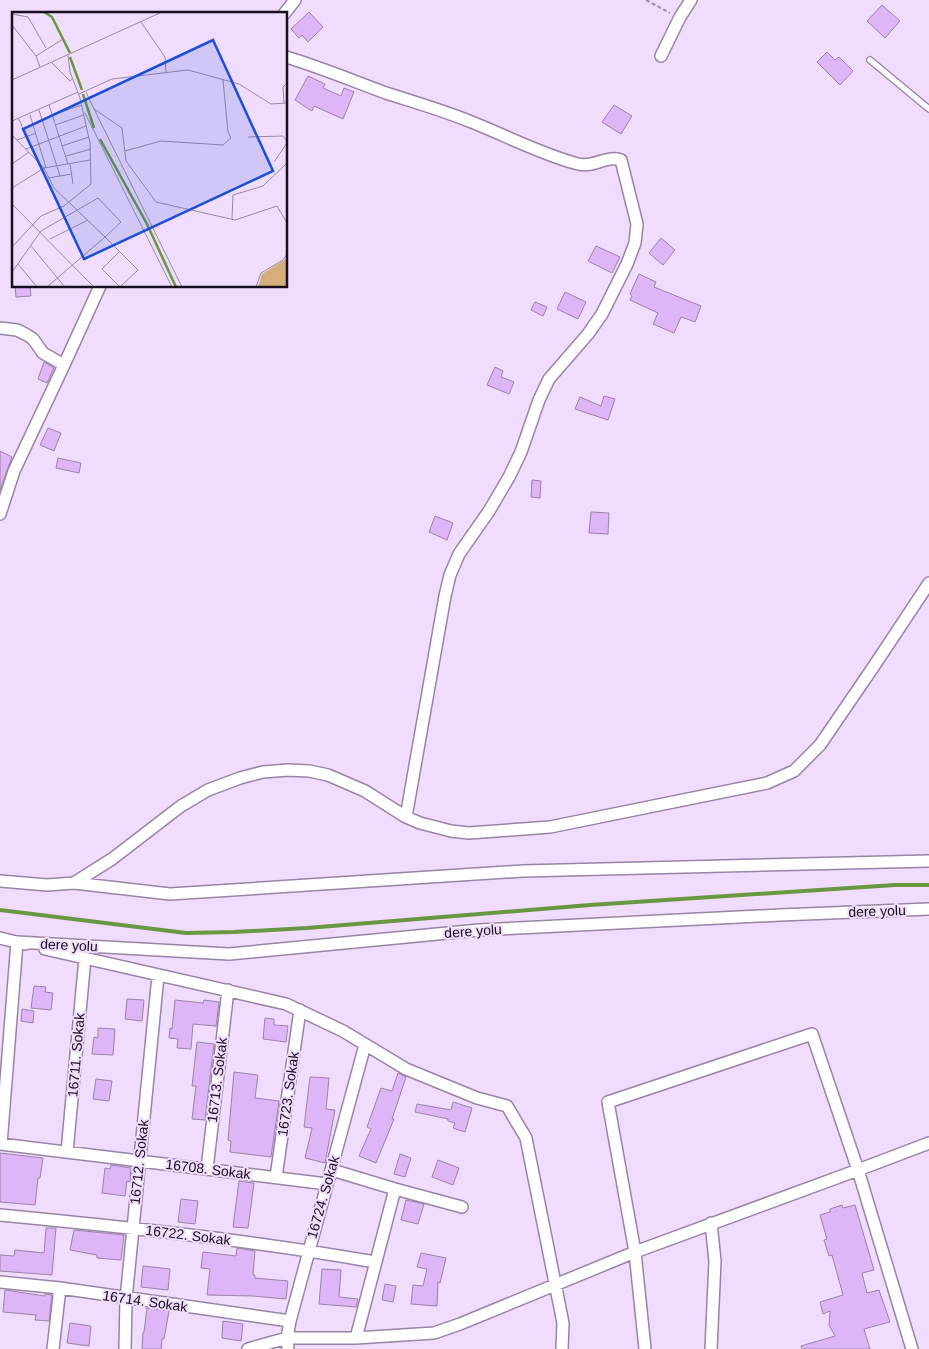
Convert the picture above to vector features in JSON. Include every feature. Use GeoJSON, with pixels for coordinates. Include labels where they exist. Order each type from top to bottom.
{"type":"FeatureCollection","features":[{"type":"Feature","properties":{"kind":"street"},"geometry":{"type":"LineString","coordinates":[[286,12],[295,0]]}},
{"type":"Feature","properties":{"kind":"street"},"geometry":{"type":"LineString","coordinates":[[662,56],[680,17],[691,0]]}},
{"type":"Feature","properties":{"kind":"street"},"geometry":{"type":"LineString","coordinates":[[288,58],[457,116],[531,147],[579,164],[594,165],[614,157],[621,160],[637,224],[635,243],[627,264],[602,314],[588,334],[549,379],[539,400],[521,452],[509,477],[489,511],[459,554],[450,575],[406,817]]}},
{"type":"Feature","properties":{"kind":"street"},"geometry":{"type":"LineString","coordinates":[[0,514],[14,472],[99,288]]}},
{"type":"Feature","properties":{"kind":"street"},"geometry":{"type":"LineString","coordinates":[[0,328],[17,330],[27,335],[43,353],[64,365]]}},
{"type":"Feature","properties":{"kind":"street"},"geometry":{"type":"LineString","coordinates":[[74,884],[112,859],[180,806],[208,790],[263,772],[288,770],[328,775],[365,791],[406,817],[433,827],[469,833],[550,827],[767,783],[794,771],[820,745],[929,583]]}},
{"type":"Feature","properties":{"kind":"street"},"geometry":{"type":"LineString","coordinates":[[0,881],[47,885],[74,884],[170,894],[523,871],[929,862]]}},
{"type":"Feature","properties":{"kind":"street","name":"dere yolu"},"geometry":{"type":"LineString","coordinates":[[17,942],[229,954],[479,930],[929,909]]}},
{"type":"Feature","properties":{"kind":"street"},"geometry":{"type":"LineString","coordinates":[[0,938],[158,976],[277,1001],[342,1031],[406,1069],[476,1098],[507,1106],[526,1138],[563,1323],[562,1349]]}},
{"type":"Feature","properties":{"kind":"street"},"geometry":{"type":"LineString","coordinates":[[0,1144],[17,942]]}},
{"type":"Feature","properties":{"kind":"street","name":"16711. Sokak"},"geometry":{"type":"LineString","coordinates":[[67,1152],[85,958]]}},
{"type":"Feature","properties":{"kind":"street","name":"16712. Sokak"},"geometry":{"type":"LineString","coordinates":[[125,1349],[126,1299],[158,976]]}},
{"type":"Feature","properties":{"kind":"street","name":"16713. Sokak"},"geometry":{"type":"LineString","coordinates":[[207,1170],[228,990]]}},
{"type":"Feature","properties":{"kind":"street","name":"16723. Sokak"},"geometry":{"type":"LineString","coordinates":[[276,1177],[300,1010]]}},
{"type":"Feature","properties":{"kind":"street"},"geometry":{"type":"LineString","coordinates":[[645,1349],[635,1252],[608,1102],[812,1034],[858,1170],[912,1349]]}},
{"type":"Feature","properties":{"kind":"street","name":"16724. Sokak"},"geometry":{"type":"LineString","coordinates":[[288,1344],[290,1321],[308,1250],[332,1170],[365,1045]]}},
{"type":"Feature","properties":{"kind":"street"},"geometry":{"type":"LineString","coordinates":[[248,1349],[356,1338],[434,1333],[635,1252],[929,1143]]}},
{"type":"Feature","properties":{"kind":"street","name":"16708. Sokak"},"geometry":{"type":"LineString","coordinates":[[0,1144],[327,1184]]}},
{"type":"Feature","properties":{"kind":"street"},"geometry":{"type":"LineString","coordinates":[[332,1170],[462,1207]]}},
{"type":"Feature","properties":{"kind":"street"},"geometry":{"type":"LineString","coordinates":[[356,1338],[395,1189]]}},
{"type":"Feature","properties":{"kind":"street","name":"16722. Sokak"},"geometry":{"type":"LineString","coordinates":[[0,1215],[133,1228],[308,1250],[375,1262]]}},
{"type":"Feature","properties":{"kind":"street"},"geometry":{"type":"LineString","coordinates":[[711,1223],[715,1261],[711,1349]]}},
{"type":"Feature","properties":{"kind":"street","name":"16714. Sokak"},"geometry":{"type":"LineString","coordinates":[[0,1282],[60,1288],[126,1299],[290,1321]]}},
{"type":"Feature","properties":{"kind":"street"},"geometry":{"type":"LineString","coordinates":[[53,1349],[60,1288]]}},
{"type":"Feature","properties":{"kind":"lane"},"geometry":{"type":"LineString","coordinates":[[870,60],[929,109]]}},
{"type":"Feature","properties":{"kind":"path"},"geometry":{"type":"LineString","coordinates":[[646,0],[680,17]]}},
{"type":"Feature","properties":{"kind":"building"},"geometry":{"type":"Polygon","coordinates":[[[882,5],[900,21],[885,38],[867,21],[882,5]]]}},
{"type":"Feature","properties":{"kind":"building"},"geometry":{"type":"Polygon","coordinates":[[[309,12],[323,27],[308,42],[302,35],[299,38],[291,29],[309,12]]]}},
{"type":"Feature","properties":{"kind":"building"},"geometry":{"type":"Polygon","coordinates":[[[827,52],[835,60],[839,57],[853,71],[840,85],[817,62],[827,52]]]}},
{"type":"Feature","properties":{"kind":"building"},"geometry":{"type":"Polygon","coordinates":[[[308,76],[325,84],[323,88],[341,96],[344,88],[354,92],[343,119],[314,106],[312,111],[295,100],[308,76]]]}},
{"type":"Feature","properties":{"kind":"building"},"geometry":{"type":"Polygon","coordinates":[[[614,105],[632,116],[621,134],[602,122],[614,105]]]}},
{"type":"Feature","properties":{"kind":"building"},"geometry":{"type":"Polygon","coordinates":[[[661,238],[675,250],[663,265],[649,253],[661,238]]]}},
{"type":"Feature","properties":{"kind":"building"},"geometry":{"type":"Polygon","coordinates":[[[596,246],[620,257],[612,273],[588,261],[596,246]]]}},
{"type":"Feature","properties":{"kind":"building"},"geometry":{"type":"Polygon","coordinates":[[[639,274],[656,282],[654,287],[701,306],[695,322],[681,317],[674,333],[653,324],[658,313],[630,300],[632,296],[630,294],[639,274]]]}},
{"type":"Feature","properties":{"kind":"building"},"geometry":{"type":"Polygon","coordinates":[[[15,288],[30,288],[31,296],[16,297],[15,288]]]}},
{"type":"Feature","properties":{"kind":"building"},"geometry":{"type":"Polygon","coordinates":[[[565,292],[586,302],[578,319],[557,309],[565,292]]]}},
{"type":"Feature","properties":{"kind":"building"},"geometry":{"type":"Polygon","coordinates":[[[535,302],[547,307],[543,316],[531,310],[535,302]]]}},
{"type":"Feature","properties":{"kind":"building"},"geometry":{"type":"Polygon","coordinates":[[[44,362],[54,368],[47,383],[38,379],[44,362]]]}},
{"type":"Feature","properties":{"kind":"building"},"geometry":{"type":"Polygon","coordinates":[[[495,367],[503,371],[501,377],[514,382],[509,394],[487,385],[495,367]]]}},
{"type":"Feature","properties":{"kind":"building"},"geometry":{"type":"Polygon","coordinates":[[[604,396],[615,399],[608,420],[575,409],[580,397],[601,406],[604,396]]]}},
{"type":"Feature","properties":{"kind":"building"},"geometry":{"type":"Polygon","coordinates":[[[48,428],[61,433],[54,451],[40,445],[48,428]]]}},
{"type":"Feature","properties":{"kind":"building"},"geometry":{"type":"Polygon","coordinates":[[[0,451],[12,457],[0,490],[0,451]]]}},
{"type":"Feature","properties":{"kind":"building"},"geometry":{"type":"Polygon","coordinates":[[[58,458],[81,463],[79,473],[56,468],[58,458]]]}},
{"type":"Feature","properties":{"kind":"building"},"geometry":{"type":"Polygon","coordinates":[[[532,480],[541,481],[540,498],[531,497],[532,480]]]}},
{"type":"Feature","properties":{"kind":"building"},"geometry":{"type":"Polygon","coordinates":[[[591,512],[609,513],[608,534],[589,533],[591,512]]]}},
{"type":"Feature","properties":{"kind":"building"},"geometry":{"type":"Polygon","coordinates":[[[435,516],[453,523],[447,540],[429,532],[435,516]]]}},
{"type":"Feature","properties":{"kind":"building"},"geometry":{"type":"Polygon","coordinates":[[[34,986],[46,987],[45,992],[53,993],[51,1010],[31,1008],[34,986]]]}},
{"type":"Feature","properties":{"kind":"building"},"geometry":{"type":"Polygon","coordinates":[[[127,999],[144,1000],[142,1021],[125,1019],[127,999]]]}},
{"type":"Feature","properties":{"kind":"building"},"geometry":{"type":"Polygon","coordinates":[[[175,1000],[203,1003],[204,1000],[219,1002],[216,1026],[193,1024],[191,1049],[177,1048],[178,1039],[169,1038],[170,1028],[172,1029],[175,1000]]]}},
{"type":"Feature","properties":{"kind":"building"},"geometry":{"type":"Polygon","coordinates":[[[22,1009],[34,1011],[33,1023],[21,1021],[22,1009]]]}},
{"type":"Feature","properties":{"kind":"building"},"geometry":{"type":"Polygon","coordinates":[[[265,1018],[274,1019],[274,1025],[288,1026],[286,1042],[263,1039],[265,1018]]]}},
{"type":"Feature","properties":{"kind":"building"},"geometry":{"type":"Polygon","coordinates":[[[98,1028],[115,1029],[113,1055],[92,1054],[94,1037],[98,1038],[98,1028]]]}},
{"type":"Feature","properties":{"kind":"building"},"geometry":{"type":"Polygon","coordinates":[[[197,1042],[214,1044],[205,1120],[192,1119],[196,1086],[192,1086],[197,1042]]]}},
{"type":"Feature","properties":{"kind":"building"},"geometry":{"type":"Polygon","coordinates":[[[234,1072],[258,1075],[255,1098],[279,1101],[271,1157],[230,1152],[231,1141],[228,1140],[234,1072]]]}},
{"type":"Feature","properties":{"kind":"building"},"geometry":{"type":"Polygon","coordinates":[[[398,1073],[406,1077],[392,1119],[394,1119],[376,1163],[359,1156],[371,1129],[367,1127],[381,1088],[392,1091],[398,1073]]]}},
{"type":"Feature","properties":{"kind":"building"},"geometry":{"type":"Polygon","coordinates":[[[310,1077],[329,1078],[326,1109],[335,1110],[325,1163],[305,1158],[312,1128],[304,1127],[310,1077]]]}},
{"type":"Feature","properties":{"kind":"building"},"geometry":{"type":"Polygon","coordinates":[[[96,1079],[112,1081],[109,1101],[93,1099],[96,1079]]]}},
{"type":"Feature","properties":{"kind":"building"},"geometry":{"type":"Polygon","coordinates":[[[453,1102],[472,1108],[465,1132],[453,1128],[455,1123],[448,1121],[448,1119],[415,1112],[417,1104],[451,1110],[453,1102]]]}},
{"type":"Feature","properties":{"kind":"building"},"geometry":{"type":"Polygon","coordinates":[[[0,1153],[43,1158],[40,1178],[38,1178],[35,1205],[0,1202],[0,1153]]]}},
{"type":"Feature","properties":{"kind":"building"},"geometry":{"type":"Polygon","coordinates":[[[400,1154],[411,1158],[405,1177],[394,1174],[400,1154]]]}},
{"type":"Feature","properties":{"kind":"building"},"geometry":{"type":"Polygon","coordinates":[[[438,1160],[459,1168],[453,1185],[432,1177],[438,1160]]]}},
{"type":"Feature","properties":{"kind":"building"},"geometry":{"type":"Polygon","coordinates":[[[111,1165],[131,1168],[130,1182],[127,1181],[125,1196],[102,1193],[105,1168],[110,1169],[111,1165]]]}},
{"type":"Feature","properties":{"kind":"building"},"geometry":{"type":"Polygon","coordinates":[[[239,1181],[254,1183],[248,1228],[233,1227],[239,1181]]]}},
{"type":"Feature","properties":{"kind":"building"},"geometry":{"type":"Polygon","coordinates":[[[181,1199],[198,1201],[195,1224],[178,1222],[181,1199]]]}},
{"type":"Feature","properties":{"kind":"building"},"geometry":{"type":"Polygon","coordinates":[[[406,1200],[424,1204],[418,1224],[401,1220],[406,1200]]]}},
{"type":"Feature","properties":{"kind":"building"},"geometry":{"type":"Polygon","coordinates":[[[842,1205],[843,1208],[855,1205],[874,1270],[862,1273],[867,1293],[879,1290],[890,1322],[864,1329],[870,1349],[802,1349],[801,1346],[835,1336],[829,1325],[830,1311],[823,1314],[820,1302],[843,1295],[832,1255],[829,1256],[824,1240],[827,1239],[820,1215],[842,1205]]]}},
{"type":"Feature","properties":{"kind":"building"},"geometry":{"type":"Polygon","coordinates":[[[46,1228],[56,1228],[52,1275],[0,1271],[0,1255],[14,1256],[15,1250],[44,1253],[46,1228]]]}},
{"type":"Feature","properties":{"kind":"building"},"geometry":{"type":"Polygon","coordinates":[[[74,1230],[124,1235],[121,1260],[97,1258],[97,1255],[70,1250],[74,1230]]]}},
{"type":"Feature","properties":{"kind":"building"},"geometry":{"type":"Polygon","coordinates":[[[237,1248],[255,1251],[253,1275],[255,1275],[255,1278],[288,1281],[286,1299],[207,1295],[210,1269],[201,1268],[203,1252],[236,1256],[237,1248]]]}},
{"type":"Feature","properties":{"kind":"building"},"geometry":{"type":"Polygon","coordinates":[[[421,1253],[446,1258],[440,1283],[438,1282],[437,1306],[411,1304],[413,1285],[423,1286],[427,1269],[417,1267],[421,1253]]]}},
{"type":"Feature","properties":{"kind":"building"},"geometry":{"type":"Polygon","coordinates":[[[143,1266],[170,1269],[168,1290],[141,1287],[143,1266]]]}},
{"type":"Feature","properties":{"kind":"building"},"geometry":{"type":"Polygon","coordinates":[[[322,1269],[341,1270],[339,1297],[358,1299],[356,1307],[319,1304],[322,1269]]]}},
{"type":"Feature","properties":{"kind":"building"},"geometry":{"type":"Polygon","coordinates":[[[385,1284],[396,1286],[393,1302],[382,1300],[385,1284]]]}},
{"type":"Feature","properties":{"kind":"building"},"geometry":{"type":"Polygon","coordinates":[[[5,1290],[45,1296],[45,1294],[52,1295],[49,1321],[35,1320],[36,1315],[3,1312],[5,1290]]]}},
{"type":"Feature","properties":{"kind":"building"},"geometry":{"type":"Polygon","coordinates":[[[147,1308],[169,1311],[161,1349],[142,1349],[147,1308]]]}},
{"type":"Feature","properties":{"kind":"building"},"geometry":{"type":"Polygon","coordinates":[[[223,1321],[243,1324],[241,1341],[222,1338],[223,1321]]]}},
{"type":"Feature","properties":{"kind":"building"},"geometry":{"type":"Polygon","coordinates":[[[70,1323],[91,1326],[89,1346],[67,1343],[70,1323]]]}},
{"type":"Feature","properties":{"kind":"waterway"},"geometry":{"type":"LineString","coordinates":[[0,910],[186,933],[234,932],[307,928],[590,905],[895,885],[929,885]]}}]}
